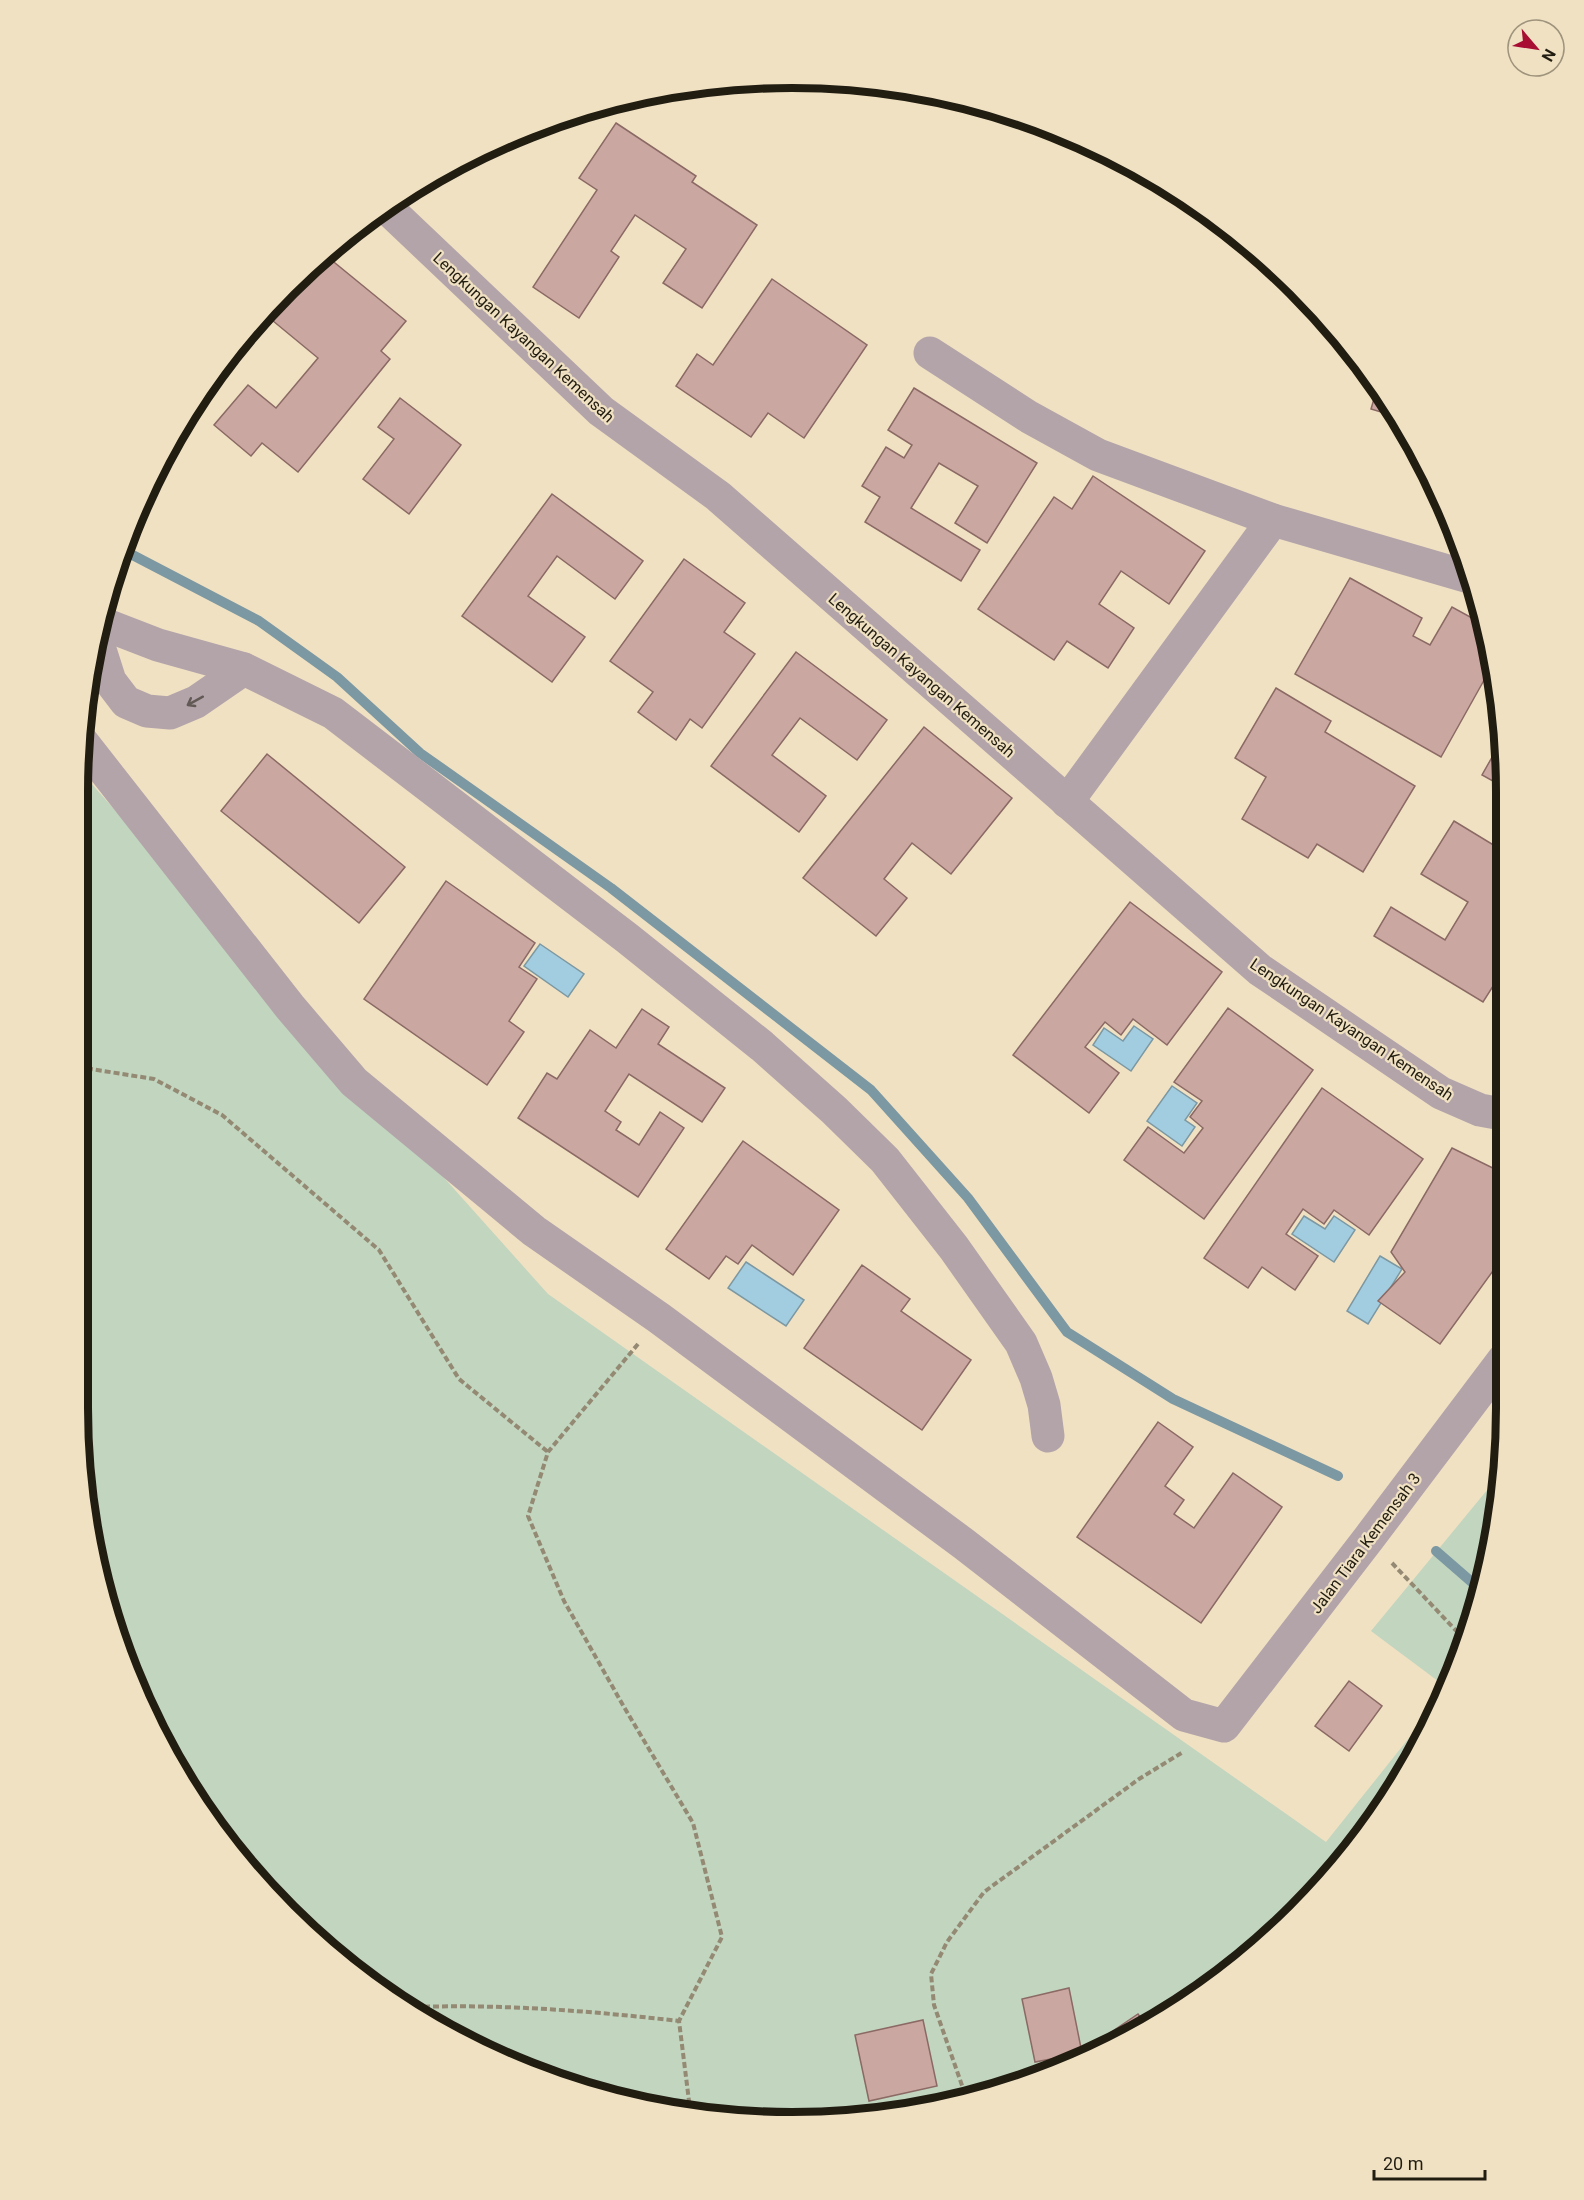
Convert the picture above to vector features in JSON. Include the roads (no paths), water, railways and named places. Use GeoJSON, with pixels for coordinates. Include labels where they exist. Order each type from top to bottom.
{"type":"FeatureCollection","features":[{"type":"Feature","properties":{"kind":"street","name":"Lengkungan Kayangan Kemensah"},"geometry":{"type":"LineString","coordinates":[[392,213],[601,411],[717,496],[1260,970],[1441,1093],[1491,1112]]}},
{"type":"Feature","properties":{"kind":"street"},"geometry":{"type":"LineString","coordinates":[[930,353],[1029,417],[1098,455],[1273,520],[1461,575]]}},
{"type":"Feature","properties":{"kind":"street"},"geometry":{"type":"LineString","coordinates":[[1067,802],[1273,520]]}},
{"type":"Feature","properties":{"kind":"street"},"geometry":{"type":"LineString","coordinates":[[109,625],[158,645],[244,669],[333,714],[627,938],[762,1046],[834,1110],[885,1160],[954,1248],[1021,1343],[1036,1378],[1044,1405],[1048,1436]]}},
{"type":"Feature","properties":{"kind":"street"},"geometry":{"type":"LineString","coordinates":[[102,656],[110,681],[126,702],[147,711],[170,713],[187,706],[244,669]]}},
{"type":"Feature","properties":{"kind":"street","name":"Jalan Tiara Kemensah 3"},"geometry":{"type":"LineString","coordinates":[[90,752],[290,1007],[354,1083],[534,1231],[659,1318],[964,1544],[1184,1715],[1224,1726],[1496,1370]]}},
{"type":"Feature","properties":{"kind":"water"},"geometry":{"type":"Polygon","coordinates":[[[540,944],[584,974],[568,997],[524,966],[540,944]]]}},
{"type":"Feature","properties":{"kind":"water"},"geometry":{"type":"Polygon","coordinates":[[[1134,1026],[1153,1039],[1131,1071],[1093,1045],[1104,1028],[1123,1041],[1134,1026]]]}},
{"type":"Feature","properties":{"kind":"water"},"geometry":{"type":"Polygon","coordinates":[[[1172,1086],[1197,1103],[1185,1120],[1195,1127],[1182,1146],[1147,1121],[1172,1086]]]}},
{"type":"Feature","properties":{"kind":"water"},"geometry":{"type":"Polygon","coordinates":[[[1304,1216],[1325,1229],[1334,1216],[1355,1230],[1334,1262],[1292,1234],[1304,1216]]]}},
{"type":"Feature","properties":{"kind":"water"},"geometry":{"type":"Polygon","coordinates":[[[1380,1256],[1402,1269],[1368,1324],[1347,1311],[1380,1256]]]}},
{"type":"Feature","properties":{"kind":"water"},"geometry":{"type":"Polygon","coordinates":[[[746,1262],[804,1300],[786,1326],[728,1288],[746,1262]]]}},
{"type":"Feature","properties":{"kind":"waterway"},"geometry":{"type":"LineString","coordinates":[[130,554],[259,621],[337,677],[420,753],[611,888],[871,1090],[968,1198],[1067,1332],[1173,1399],[1338,1476]]}},
{"type":"Feature","properties":{"kind":"waterway"},"geometry":{"type":"LineString","coordinates":[[1436,1551],[1473,1584]]}}]}
